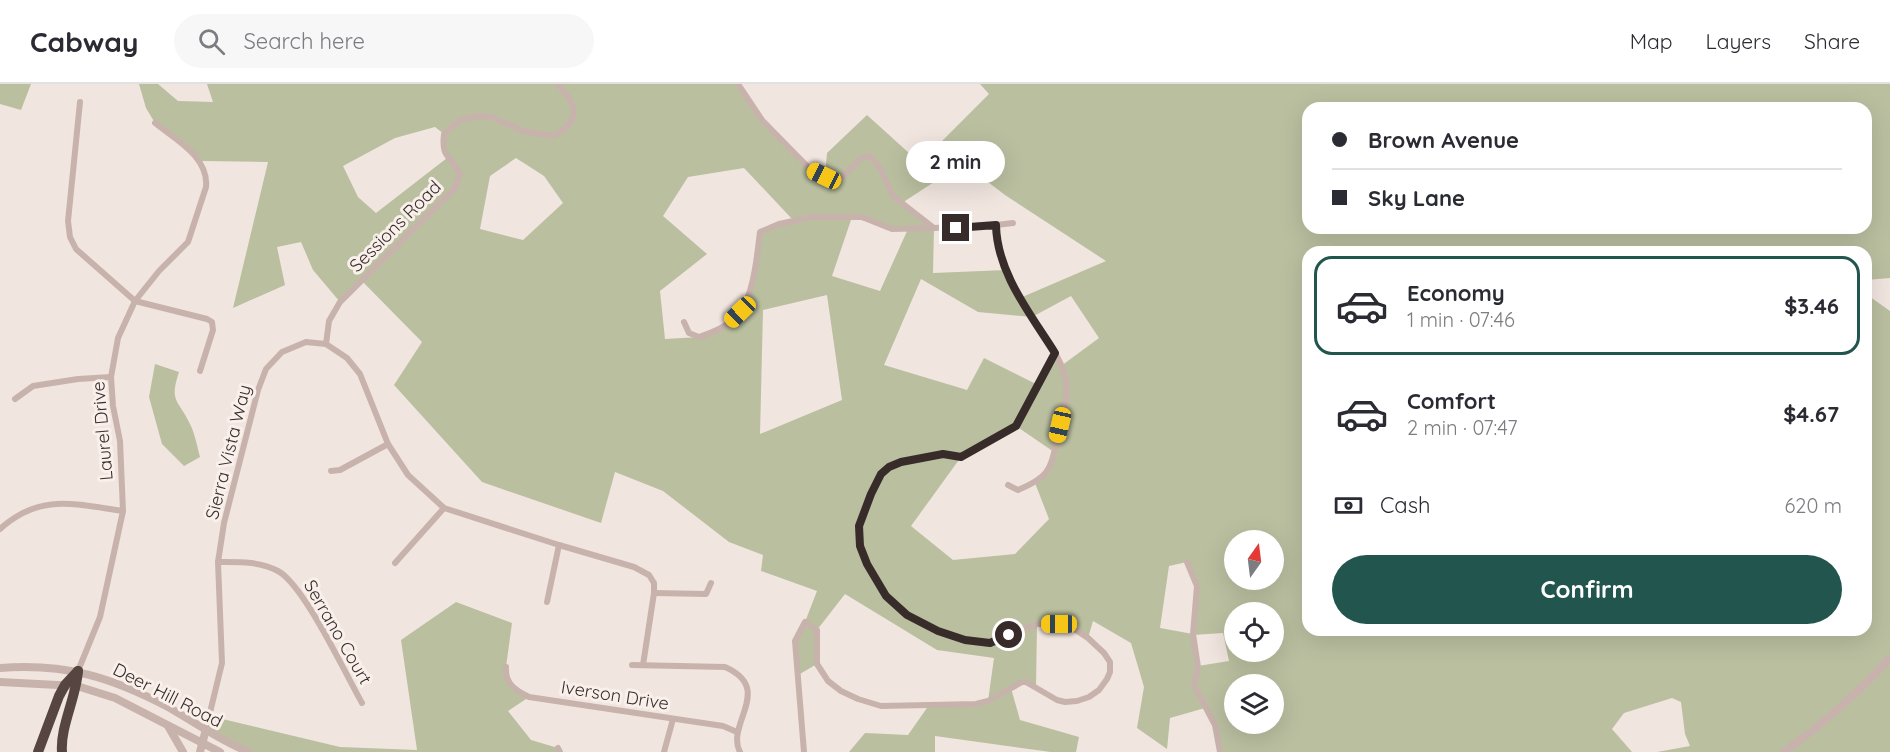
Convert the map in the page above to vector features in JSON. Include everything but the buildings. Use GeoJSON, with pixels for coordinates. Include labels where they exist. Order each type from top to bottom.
{"type":"FeatureCollection","features":[{"type":"Feature","properties":{"kind":"highway"},"geometry":{"type":"LineString","coordinates":[[38,752],[65,685],[78,671]]}},
{"type":"Feature","properties":{"kind":"highway"},"geometry":{"type":"LineString","coordinates":[[62,752],[63,736],[77,686],[78,671]]}},
{"type":"Feature","properties":{"kind":"street","name":"Sessions Road"},"geometry":{"type":"LineString","coordinates":[[326,344],[329,321],[340,302],[455,188],[460,174],[456,164],[447,158],[442,148],[444,134],[460,120],[477,116],[492,117],[523,131],[554,136],[566,129],[574,118],[574,106],[557,84]]}},
{"type":"Feature","properties":{"kind":"street"},"geometry":{"type":"LineString","coordinates":[[738,84],[762,120],[810,170],[824,176],[841,178],[861,158],[870,156],[880,168],[893,196],[934,228]]}},
{"type":"Feature","properties":{"kind":"street"},"geometry":{"type":"LineString","coordinates":[[80,102],[68,221],[70,237],[76,249],[135,301],[212,322],[213,330],[200,370]]}},
{"type":"Feature","properties":{"kind":"street","name":"Laurel Drive"},"geometry":{"type":"LineString","coordinates":[[78,671],[100,617],[123,511],[120,441],[113,406],[111,377],[118,338],[135,301],[159,271],[188,242],[207,179],[201,161],[155,123]]}},
{"type":"Feature","properties":{"kind":"street"},"geometry":{"type":"LineString","coordinates":[[684,321],[689,333],[699,337],[728,325],[740,312],[747,296],[756,262],[760,232],[779,224],[812,217],[862,217],[892,229],[1013,223]]}},
{"type":"Feature","properties":{"kind":"street"},"geometry":{"type":"LineString","coordinates":[[996,225],[996,242],[1013,286],[1055,353],[1066,380],[1064,409],[1050,470],[1035,483],[1018,490],[1008,485]]}},
{"type":"Feature","properties":{"kind":"street","name":"Sierra Vista Way"},"geometry":{"type":"LineString","coordinates":[[206,729],[222,663],[218,562],[224,523],[258,390],[266,369],[282,352],[306,342],[326,344]]}},
{"type":"Feature","properties":{"kind":"street"},"geometry":{"type":"LineString","coordinates":[[326,344],[347,358],[360,374],[388,444],[408,475],[444,508],[634,567],[649,575],[654,584],[654,593],[644,665]]}},
{"type":"Feature","properties":{"kind":"street"},"geometry":{"type":"LineString","coordinates":[[804,752],[795,641],[805,622],[817,630],[817,664],[828,681],[841,691],[881,706],[976,704],[988,701],[1023,682],[1065,702],[1089,697],[1107,680],[1110,662],[1104,652],[1071,627],[1059,624],[1037,624],[990,643],[965,640],[938,631],[907,615],[886,596],[867,564],[860,546],[859,526],[881,474],[901,462],[943,454],[961,457],[1016,426],[1055,353]]}},
{"type":"Feature","properties":{"kind":"street"},"geometry":{"type":"LineString","coordinates":[[15,399],[33,386],[111,377]]}},
{"type":"Feature","properties":{"kind":"street"},"geometry":{"type":"LineString","coordinates":[[331,471],[340,470],[388,444]]}},
{"type":"Feature","properties":{"kind":"street"},"geometry":{"type":"LineString","coordinates":[[0,529],[15,515],[43,505],[70,503],[123,511]]}},
{"type":"Feature","properties":{"kind":"street"},"geometry":{"type":"LineString","coordinates":[[395,563],[444,508]]}},
{"type":"Feature","properties":{"kind":"street"},"geometry":{"type":"LineString","coordinates":[[547,602],[559,545]]}},
{"type":"Feature","properties":{"kind":"street","name":"Serrano Court"},"geometry":{"type":"LineString","coordinates":[[218,562],[252,563],[275,570],[288,577],[304,599],[362,703]]}},
{"type":"Feature","properties":{"kind":"street"},"geometry":{"type":"LineString","coordinates":[[1187,562],[1197,586],[1193,634],[1198,666],[1194,685],[1215,725],[1220,752]]}},
{"type":"Feature","properties":{"kind":"street"},"geometry":{"type":"LineString","coordinates":[[654,593],[706,594],[711,583]]}},
{"type":"Feature","properties":{"kind":"street"},"geometry":{"type":"LineString","coordinates":[[1784,752],[1848,702],[1890,658]]}},
{"type":"Feature","properties":{"kind":"street"},"geometry":{"type":"LineString","coordinates":[[632,665],[725,667],[735,671],[747,689],[749,701],[737,732],[737,746],[740,752]]}},
{"type":"Feature","properties":{"kind":"street","name":"Deer Hill Road"},"geometry":{"type":"LineString","coordinates":[[0,668],[54,667],[78,671],[123,685],[249,752]]}},
{"type":"Feature","properties":{"kind":"street","name":"Iverson Drive"},"geometry":{"type":"LineString","coordinates":[[506,667],[505,676],[513,688],[529,697],[723,726],[737,732]]}},
{"type":"Feature","properties":{"kind":"street","name":"Deer Hill Road"},"geometry":{"type":"LineString","coordinates":[[0,682],[77,686],[115,698],[220,752]]}},
{"type":"Feature","properties":{"kind":"street"},"geometry":{"type":"LineString","coordinates":[[664,752],[673,719]]}},
{"type":"Feature","properties":{"kind":"street"},"geometry":{"type":"LineString","coordinates":[[165,722],[183,752]]}},
{"type":"Feature","properties":{"kind":"street"},"geometry":{"type":"LineString","coordinates":[[200,752],[206,729]]}},
{"type":"Feature","properties":{"kind":"green space"},"geometry":{"type":"Polygon","coordinates":[[[0,84],[31,84],[21,110],[0,104],[0,84]]]}},
{"type":"Feature","properties":{"kind":"green space"},"geometry":{"type":"Polygon","coordinates":[[[139,84],[158,84],[178,101],[213,102],[207,84],[738,84],[776,136],[800,160],[825,176],[827,153],[867,115],[920,163],[989,94],[980,84],[1890,84],[1890,278],[1872,280],[1872,246],[1302,246],[1302,636],[1872,636],[1872,298],[1890,311],[1890,752],[1657,752],[1690,746],[1685,734],[1681,702],[1672,698],[1624,713],[1612,729],[1632,752],[1220,752],[1215,725],[1205,708],[1170,718],[1167,749],[1137,728],[1144,687],[1131,643],[1093,621],[1088,638],[1071,627],[1037,624],[1036,687],[1030,682],[1011,688],[1020,720],[1079,737],[1076,752],[1051,752],[935,736],[935,752],[849,752],[865,733],[908,735],[929,705],[988,701],[994,658],[937,650],[845,594],[817,630],[817,664],[798,675],[795,641],[817,591],[761,571],[763,555],[729,542],[663,491],[615,472],[601,523],[482,482],[394,385],[422,342],[361,280],[340,302],[313,270],[301,242],[277,247],[285,285],[233,308],[268,162],[201,161],[155,123],[146,108],[139,84]],[[435,127],[395,138],[343,166],[358,197],[376,213],[447,158],[444,134],[435,127]],[[516,158],[490,176],[480,229],[523,240],[563,203],[544,176],[516,158]],[[963,163],[902,203],[934,228],[933,273],[1006,270],[1020,298],[1106,261],[1005,195],[963,163]],[[744,168],[688,177],[663,216],[707,254],[660,291],[665,339],[700,337],[728,324],[747,296],[760,232],[793,220],[744,168]],[[852,217],[832,276],[880,291],[908,229],[892,229],[852,217]],[[921,279],[884,365],[967,390],[984,358],[1038,385],[1055,353],[1061,366],[1099,338],[1071,296],[1032,317],[978,312],[921,279]],[[827,295],[763,310],[760,434],[842,400],[827,295]],[[1016,426],[961,457],[911,526],[953,560],[1015,554],[1049,519],[1035,483],[1050,470],[1054,452],[1016,426]],[[1187,562],[1169,566],[1160,628],[1193,634],[1197,586],[1187,562]]]}},
{"type":"Feature","properties":{"kind":"green space"},"geometry":{"type":"Polygon","coordinates":[[[155,364],[179,372],[175,389],[176,400],[192,428],[200,457],[184,466],[162,444],[149,397],[155,364]]]}},
{"type":"Feature","properties":{"kind":"green space"},"geometry":{"type":"Polygon","coordinates":[[[456,602],[512,623],[506,667],[513,688],[529,697],[508,711],[531,740],[558,748],[560,752],[249,752],[206,729],[210,716],[340,747],[417,750],[401,640],[456,602]]]}},
{"type":"Feature","properties":{"kind":"route"},"geometry":{"type":"LineString","coordinates":[[956,228],[996,225],[996,242],[1013,286],[1055,353],[1016,426],[961,457],[943,454],[901,462],[889,467],[881,474],[859,526],[860,546],[867,564],[886,596],[907,615],[938,631],[965,640],[990,643],[1009,635]]}}]}
